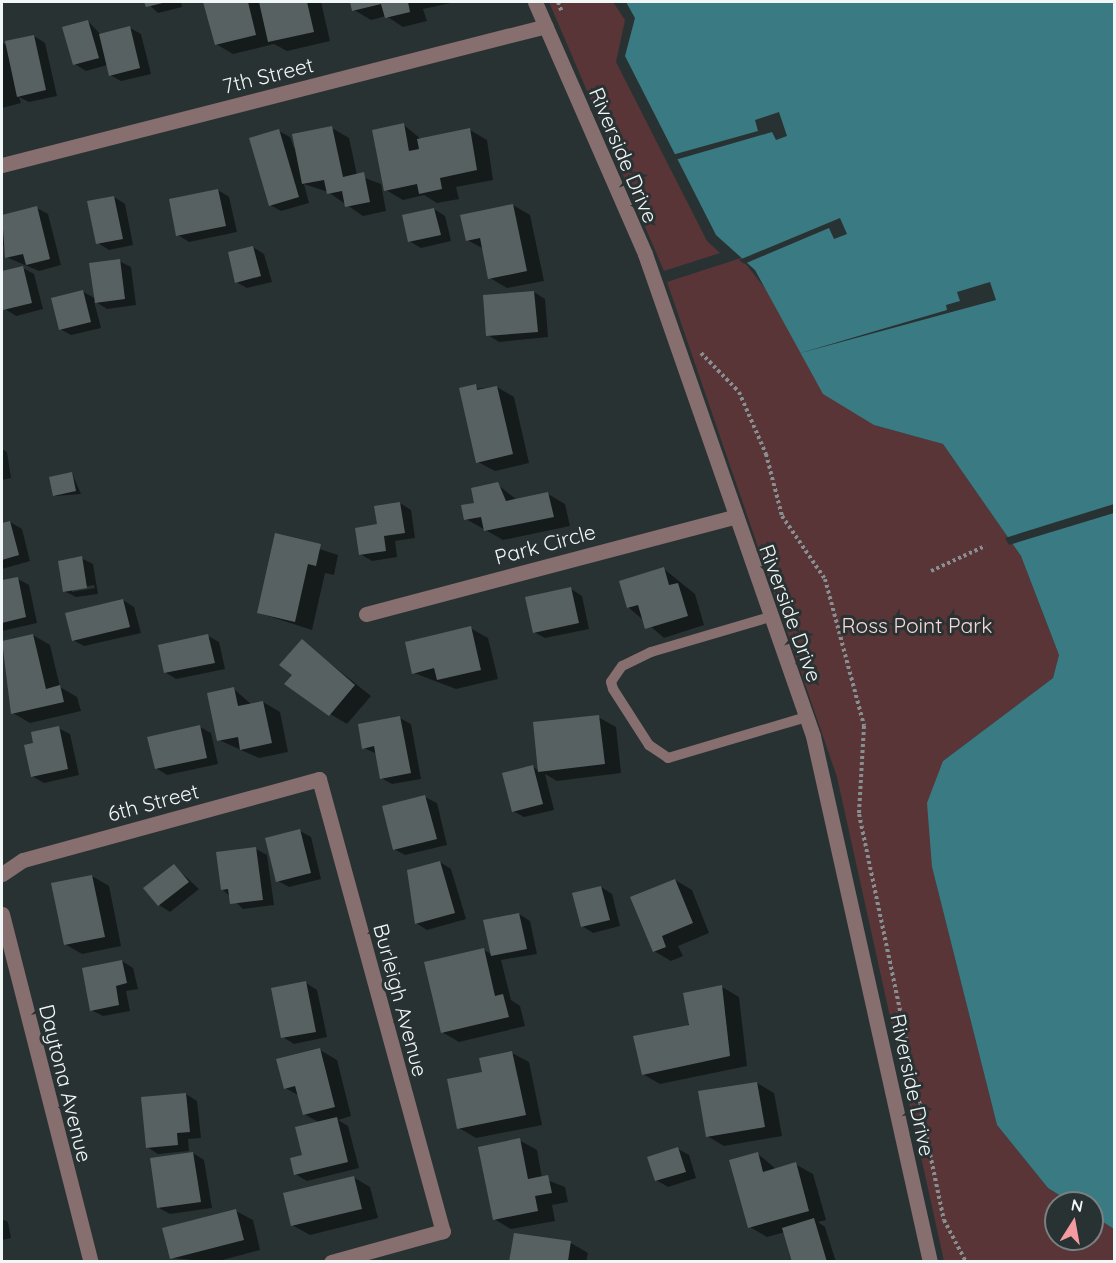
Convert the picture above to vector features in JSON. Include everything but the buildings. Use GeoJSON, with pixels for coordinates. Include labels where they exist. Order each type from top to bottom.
{"type":"FeatureCollection","features":[{"type":"Feature","properties":{"kind":"street","name":"Riverside Drive"},"geometry":{"type":"LineString","coordinates":[[535,2],[645,254],[734,517],[806,717],[930,1262]]}},
{"type":"Feature","properties":{"kind":"street","name":"7th Street"},"geometry":{"type":"LineString","coordinates":[[2,165],[546,26]]}},
{"type":"Feature","properties":{"kind":"street","name":"Park Circle"},"geometry":{"type":"LineString","coordinates":[[366,614],[734,517]]}},
{"type":"Feature","properties":{"kind":"street","name":"6th Street"},"geometry":{"type":"LineString","coordinates":[[2,874],[23,860],[319,779]]}},
{"type":"Feature","properties":{"kind":"street","name":"Burleigh Avenue"},"geometry":{"type":"LineString","coordinates":[[319,779],[443,1231],[331,1262]]}},
{"type":"Feature","properties":{"kind":"street","name":"Daytona Avenue"},"geometry":{"type":"LineString","coordinates":[[2,914],[91,1262]]}},
{"type":"Feature","properties":{"kind":"lane"},"geometry":{"type":"LineString","coordinates":[[770,617],[651,651],[622,666],[611,682],[613,689],[650,745],[668,758],[806,717]]}},
{"type":"Feature","properties":{"kind":"path"},"geometry":{"type":"LineString","coordinates":[[931,571],[984,546]]}},
{"type":"Feature","properties":{"kind":"green space"},"geometry":{"type":"Polygon","coordinates":[[[549,2],[613,2],[625,20],[616,62],[707,241],[720,253],[664,271],[549,2]]]}},
{"type":"Feature","properties":{"kind":"green space","name":"Ross Point Park"},"geometry":{"type":"Polygon","coordinates":[[[741,258],[874,425],[943,444],[1021,556],[1059,655],[1053,678],[943,761],[932,867],[997,1125],[1053,1191],[1044,1191],[1044,1251],[1104,1251],[1104,1223],[1114,1229],[1114,1261],[944,1261],[837,777],[667,282],[741,258]]]}},
{"type":"Feature","properties":{"kind":"water"},"geometry":{"type":"Polygon","coordinates":[[[626,2],[1114,2],[1114,1229],[1104,1223],[1104,1191],[1053,1191],[997,1125],[932,867],[927,803],[943,761],[1053,678],[1059,655],[1021,556],[943,444],[874,425],[823,394],[755,270],[716,235],[625,56],[635,18],[626,2]]]}},
{"type":"Feature","properties":{"kind":"pier"},"geometry":{"type":"Polygon","coordinates":[[[779,112],[787,136],[776,140],[772,132],[675,160],[672,155],[758,131],[755,120],[779,112]]]}},
{"type":"Feature","properties":{"kind":"pier"},"geometry":{"type":"Polygon","coordinates":[[[840,218],[847,234],[834,239],[829,228],[744,264],[739,260],[840,218]]]}},
{"type":"Feature","properties":{"kind":"pier"},"geometry":{"type":"Polygon","coordinates":[[[990,282],[996,300],[797,354],[947,310],[946,305],[960,301],[957,292],[990,282]]]}},
{"type":"Feature","properties":{"kind":"pier"},"geometry":{"type":"Polygon","coordinates":[[[1114,504],[1114,513],[1009,545],[1005,538],[1114,504]]]}}]}
